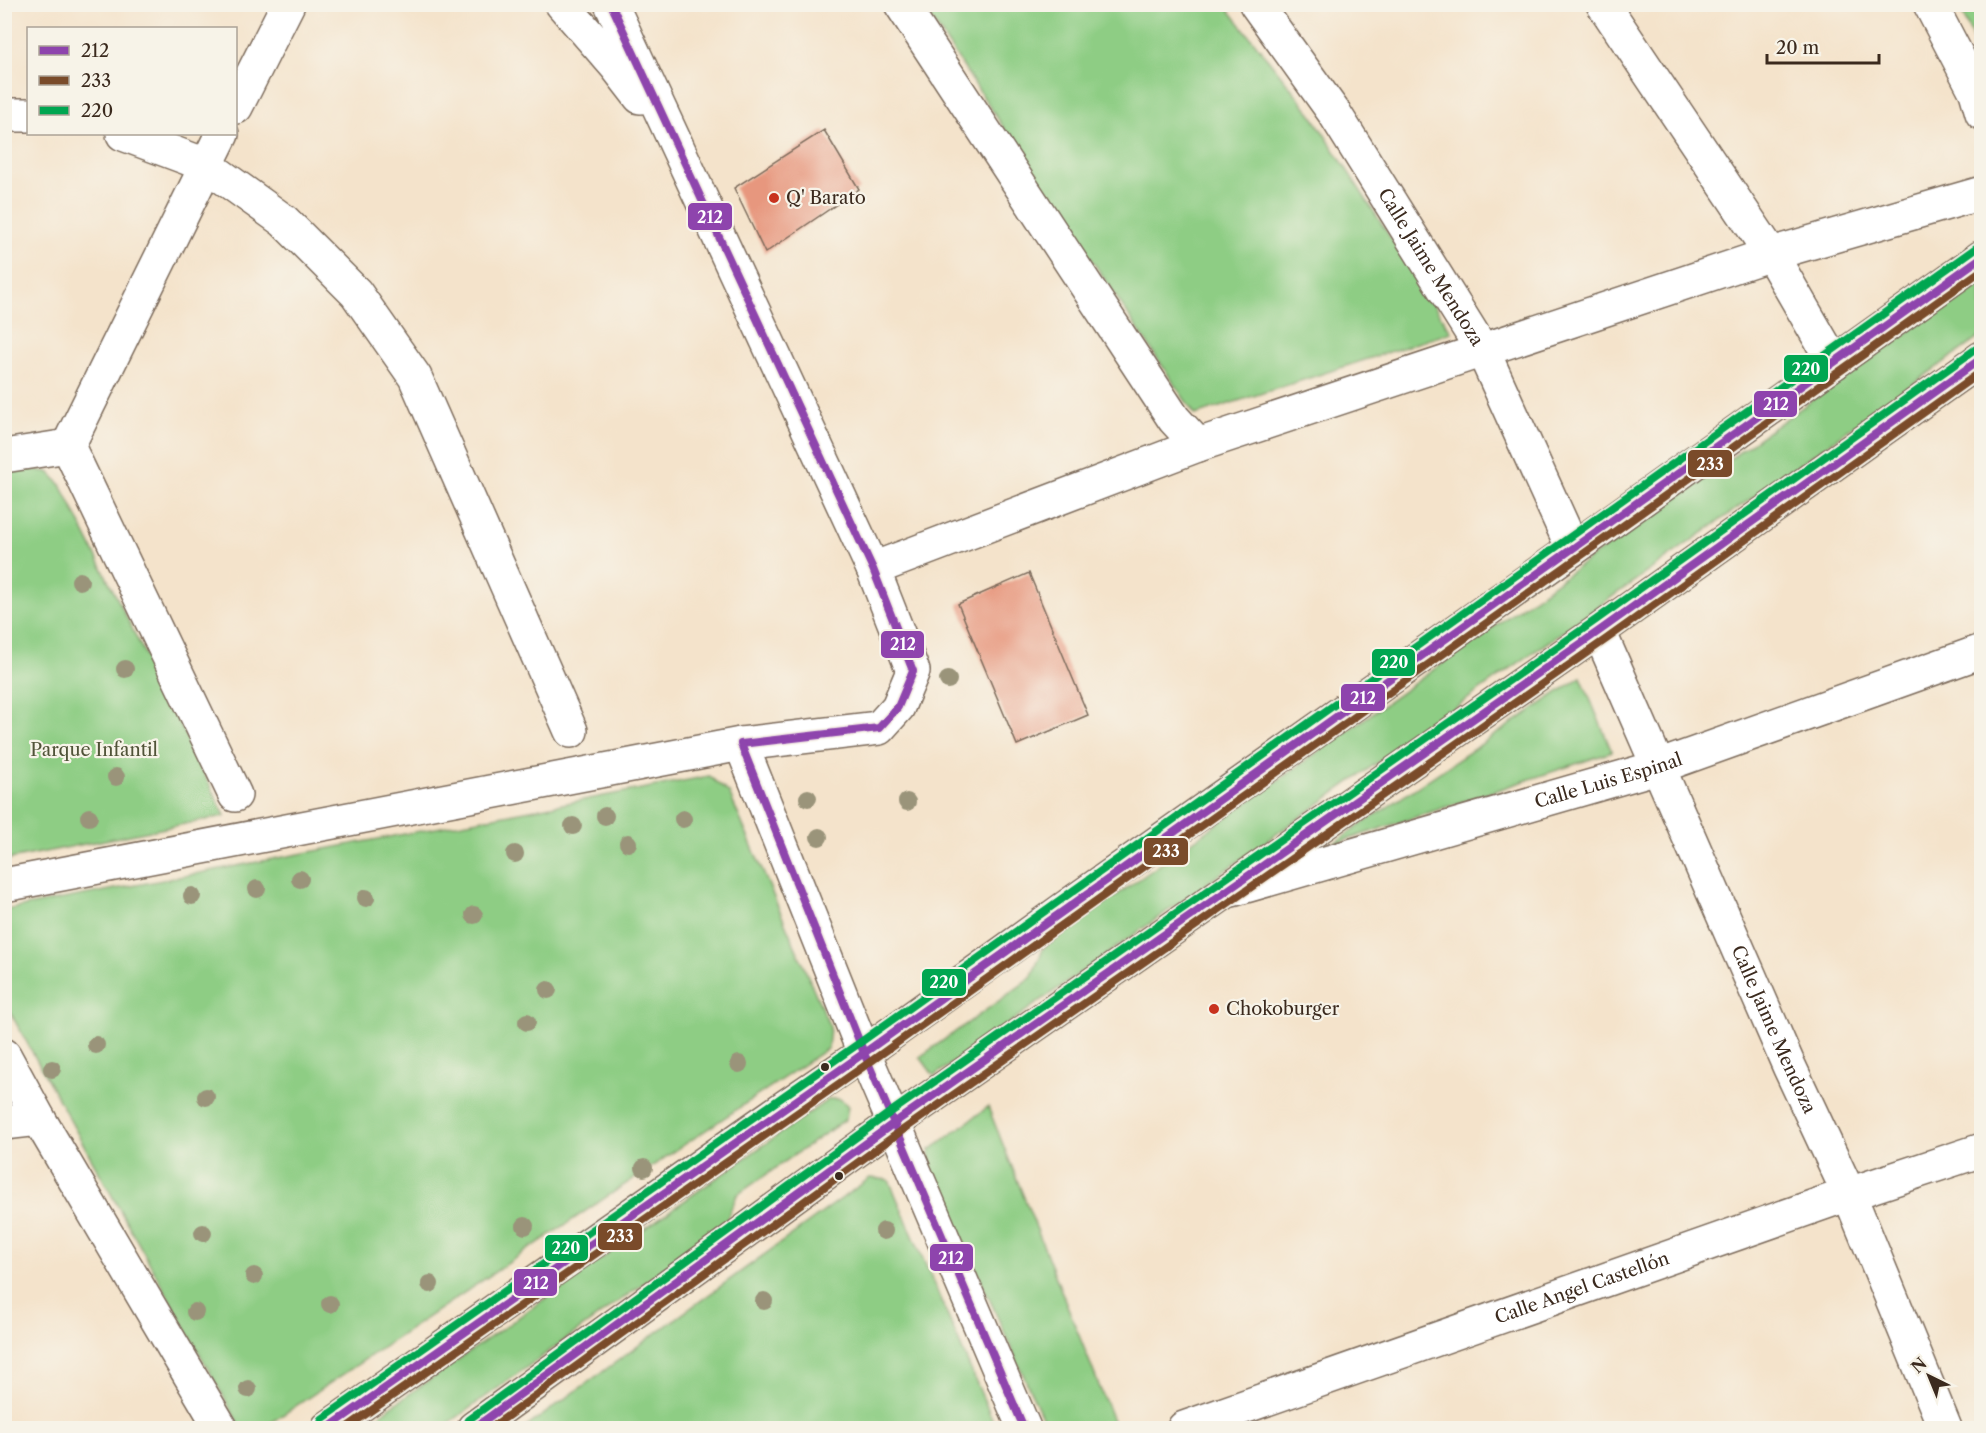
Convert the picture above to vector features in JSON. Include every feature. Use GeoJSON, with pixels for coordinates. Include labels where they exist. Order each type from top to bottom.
{"type":"FeatureCollection","features":[{"type":"Feature","properties":{"kind":"street"},"geometry":{"type":"LineString","coordinates":[[237,105],[288,4]]}},
{"type":"Feature","properties":{"kind":"street"},"geometry":{"type":"LineString","coordinates":[[562,4],[616,66],[676,146]]}},
{"type":"Feature","properties":{"kind":"street"},"geometry":{"type":"LineString","coordinates":[[4,885],[741,744],[879,728],[898,707],[913,671],[873,569],[611,4]]}},
{"type":"Feature","properties":{"kind":"street"},"geometry":{"type":"LineString","coordinates":[[901,4],[1174,419],[1198,445]]}},
{"type":"Feature","properties":{"kind":"street","name":"Calle Jaime Mendoza"},"geometry":{"type":"LineString","coordinates":[[1256,4],[1335,114],[1483,351],[1573,549]]}},
{"type":"Feature","properties":{"kind":"street"},"geometry":{"type":"LineString","coordinates":[[1603,4],[1771,254],[1834,363]]}},
{"type":"Feature","properties":{"kind":"street"},"geometry":{"type":"LineString","coordinates":[[1930,4],[1976,92],[1982,113]]}},
{"type":"Feature","properties":{"kind":"street"},"geometry":{"type":"LineString","coordinates":[[4,115],[27,115]]}},
{"type":"Feature","properties":{"kind":"street"},"geometry":{"type":"LineString","coordinates":[[126,135],[206,165],[284,221],[356,293],[415,377],[571,731]]}},
{"type":"Feature","properties":{"kind":"street"},"geometry":{"type":"LineString","coordinates":[[68,446],[221,135]]}},
{"type":"Feature","properties":{"kind":"street"},"geometry":{"type":"LineString","coordinates":[[873,569],[1198,445],[1771,254],[1982,194]]}},
{"type":"Feature","properties":{"kind":"street"},"geometry":{"type":"LineString","coordinates":[[328,1428],[864,1053],[1982,257]]}},
{"type":"Feature","properties":{"kind":"street"},"geometry":{"type":"LineString","coordinates":[[474,1428],[727,1247],[894,1123],[1599,631],[1982,358]]}},
{"type":"Feature","properties":{"kind":"street"},"geometry":{"type":"LineString","coordinates":[[4,456],[68,446]]}},
{"type":"Feature","properties":{"kind":"street"},"geometry":{"type":"LineString","coordinates":[[68,446],[235,795]]}},
{"type":"Feature","properties":{"kind":"street","name":"Calle Jaime Mendoza"},"geometry":{"type":"LineString","coordinates":[[1599,631],[1790,1066],[1849,1194],[1945,1428]]}},
{"type":"Feature","properties":{"kind":"street","name":"Calle Luis Espinal"},"geometry":{"type":"LineString","coordinates":[[1227,891],[1658,767],[1982,651]]}},
{"type":"Feature","properties":{"kind":"street"},"geometry":{"type":"LineString","coordinates":[[741,744],[864,1053],[1024,1428]]}},
{"type":"Feature","properties":{"kind":"street"},"geometry":{"type":"LineString","coordinates":[[4,1054],[39,1119],[221,1428]]}},
{"type":"Feature","properties":{"kind":"street"},"geometry":{"type":"LineString","coordinates":[[4,1123],[39,1119]]}},
{"type":"Feature","properties":{"kind":"street","name":"Calle Angel Castellón"},"geometry":{"type":"LineString","coordinates":[[1184,1428],[1982,1149]]}},
{"type":"Feature","properties":{"kind":"green space"},"geometry":{"type":"Polygon","coordinates":[[[922,5],[1225,5],[1310,112],[1451,332],[1195,415],[922,5]]]}},
{"type":"Feature","properties":{"kind":"green space"},"geometry":{"type":"Polygon","coordinates":[[[1959,5],[1981,5],[1981,59],[1959,5]]]}},
{"type":"Feature","properties":{"kind":"green space"},"geometry":{"type":"Polygon","coordinates":[[[1981,280],[1981,336],[934,1076],[920,1057],[1031,978],[1044,947],[1981,280]]]}},
{"type":"Feature","properties":{"kind":"green space","name":"Parque Infantil"},"geometry":{"type":"Polygon","coordinates":[[[23,468],[49,472],[61,485],[225,816],[5,860],[4,472],[23,468]]]}},
{"type":"Feature","properties":{"kind":"green space"},"geometry":{"type":"Polygon","coordinates":[[[1581,677],[1612,752],[1331,845],[1581,677]]]}},
{"type":"Feature","properties":{"kind":"green space"},"geometry":{"type":"Polygon","coordinates":[[[709,776],[729,793],[830,1027],[828,1048],[263,1428],[241,1428],[5,1003],[5,910],[709,776]]]}},
{"type":"Feature","properties":{"kind":"green space"},"geometry":{"type":"Polygon","coordinates":[[[829,1099],[840,1099],[848,1106],[846,1119],[737,1195],[724,1226],[442,1428],[361,1428],[829,1099]]]}},
{"type":"Feature","properties":{"kind":"green space"},"geometry":{"type":"Polygon","coordinates":[[[988,1107],[1116,1428],[1047,1428],[931,1168],[930,1150],[988,1107]]]}},
{"type":"Feature","properties":{"kind":"green space"},"geometry":{"type":"Polygon","coordinates":[[[870,1178],[889,1180],[996,1428],[525,1428],[870,1178]]]}},
{"type":"Feature","properties":{"kind":"building"},"geometry":{"type":"Polygon","coordinates":[[[824,130],[859,189],[765,253],[734,188],[824,130]]]}},
{"type":"Feature","properties":{"kind":"building"},"geometry":{"type":"Polygon","coordinates":[[[1029,573],[1088,715],[1017,745],[958,604],[1029,573]]]}},
{"type":"Feature","properties":{"kind":"transit line","name":"212"},"geometry":{"type":"LineString","coordinates":[[611,4],[873,569],[913,671],[898,707],[879,728],[741,744]]}},
{"type":"Feature","properties":{"kind":"transit line","name":"220"},"geometry":{"type":"LineString","coordinates":[[322,1419],[858,1044],[1976,248]]}},
{"type":"Feature","properties":{"kind":"transit line","name":"212"},"geometry":{"type":"LineString","coordinates":[[328,1428],[864,1053],[1982,257]]}},
{"type":"Feature","properties":{"kind":"transit line","name":"233"},"geometry":{"type":"LineString","coordinates":[[346,1428],[870,1062],[1982,270]]}},
{"type":"Feature","properties":{"kind":"transit line","name":"220"},"geometry":{"type":"LineString","coordinates":[[468,1420],[888,1114],[1593,622],[1976,349]]}},
{"type":"Feature","properties":{"kind":"transit line","name":"212"},"geometry":{"type":"LineString","coordinates":[[474,1428],[894,1123],[1599,631],[1982,358]]}},
{"type":"Feature","properties":{"kind":"transit line","name":"233"},"geometry":{"type":"LineString","coordinates":[[491,1428],[900,1132],[1605,640],[1982,371]]}},
{"type":"Feature","properties":{"kind":"transit line","name":"212"},"geometry":{"type":"LineString","coordinates":[[741,744],[864,1053],[1024,1428]]}},
{"type":"Feature","properties":{"kind":"place","name":"Q' Barato"},"geometry":{"type":"Point","coordinates":[774,198]}},
{"type":"Feature","properties":{"kind":"place","name":"Chokoburger"},"geometry":{"type":"Point","coordinates":[1214,1009]}}]}
